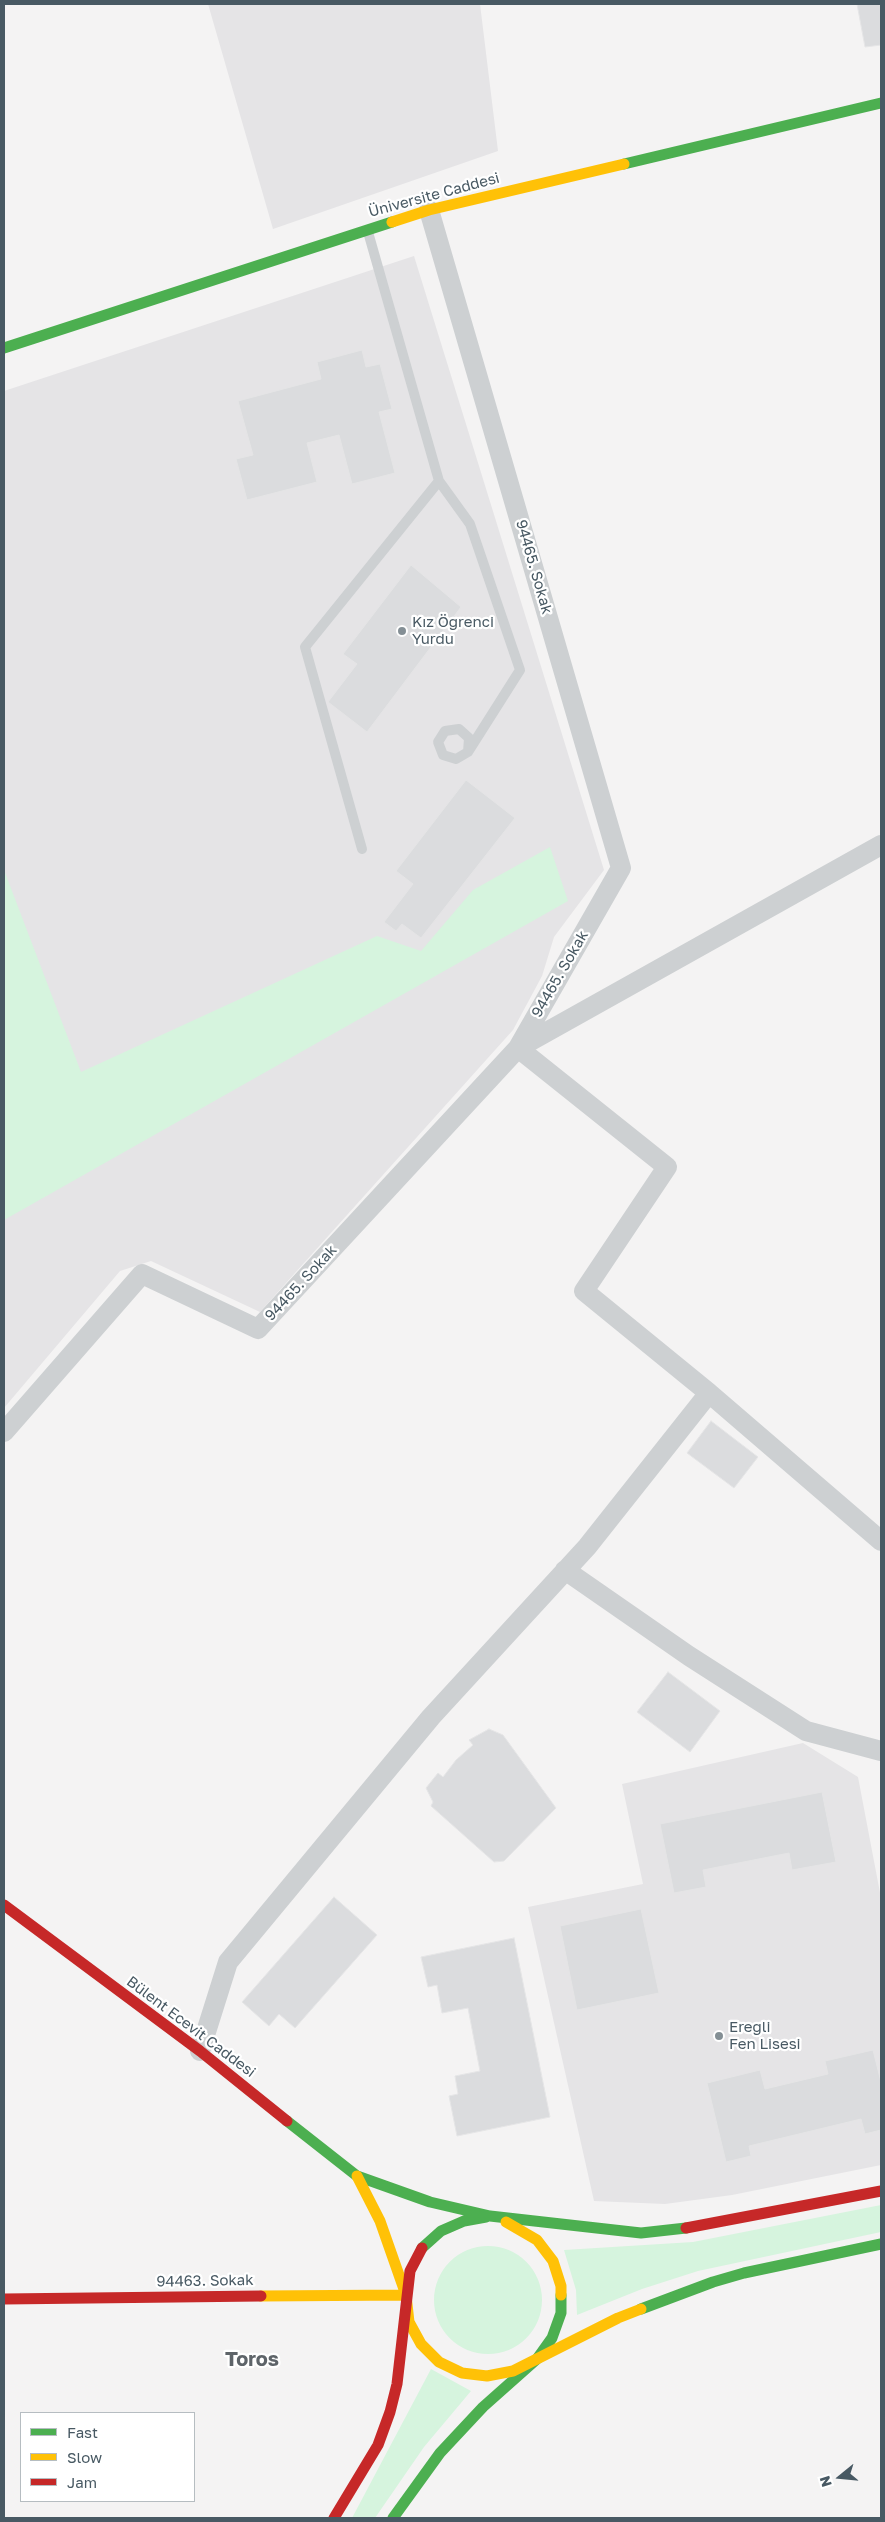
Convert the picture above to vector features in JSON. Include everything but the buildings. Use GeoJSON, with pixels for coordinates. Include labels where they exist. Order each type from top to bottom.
{"type":"FeatureCollection","features":[{"type":"Feature","properties":{"kind":"street","name":"Üniversite Caddesi"},"geometry":{"type":"LineString","coordinates":[[4,348],[429,210],[881,103]]}},
{"type":"Feature","properties":{"kind":"street","name":"94465. Sokak"},"geometry":{"type":"LineString","coordinates":[[4,1432],[142,1274],[258,1329],[518,1048],[621,868],[429,210]]}},
{"type":"Feature","properties":{"kind":"street"},"geometry":{"type":"LineString","coordinates":[[881,845],[518,1048],[667,1167],[584,1291],[708,1393],[881,1541]]}},
{"type":"Feature","properties":{"kind":"street"},"geometry":{"type":"LineString","coordinates":[[200,2051],[228,1962],[431,1717],[587,1547],[708,1393]]}},
{"type":"Feature","properties":{"kind":"street"},"geometry":{"type":"LineString","coordinates":[[565,1570],[689,1656],[806,1731],[881,1751]]}},
{"type":"Feature","properties":{"kind":"street","name":"Bülent Ecevit Caddesi"},"geometry":{"type":"LineString","coordinates":[[4,1905],[200,2051],[357,2176],[430,2202],[490,2216]]}},
{"type":"Feature","properties":{"kind":"street","name":"Bülent Ecevit Caddesi"},"geometry":{"type":"LineString","coordinates":[[357,2176],[380,2221],[406,2295]]}},
{"type":"Feature","properties":{"kind":"street"},"geometry":{"type":"LineString","coordinates":[[334,2518],[378,2445],[390,2412],[397,2384],[410,2271],[422,2248],[441,2232],[464,2221],[490,2216],[641,2233],[698,2227],[881,2191]]}},
{"type":"Feature","properties":{"kind":"street"},"geometry":{"type":"LineString","coordinates":[[393,2518],[440,2452],[482,2406],[537,2359],[552,2338],[561,2313],[562,2286],[553,2261],[537,2240],[515,2226],[490,2216]]}},
{"type":"Feature","properties":{"kind":"street"},"geometry":{"type":"LineString","coordinates":[[406,2295],[409,2322],[421,2344],[439,2362],[462,2373],[487,2376],[513,2371],[618,2318],[713,2282],[744,2273],[881,2244]]}},
{"type":"Feature","properties":{"kind":"street","name":"94463. Sokak"},"geometry":{"type":"LineString","coordinates":[[7,2304],[406,2295]]}},
{"type":"Feature","properties":{"kind":"lane"},"geometry":{"type":"LineString","coordinates":[[367,229],[439,481],[470,524],[520,670],[468,752]]}},
{"type":"Feature","properties":{"kind":"lane"},"geometry":{"type":"LineString","coordinates":[[362,849],[305,646],[439,481]]}},
{"type":"Feature","properties":{"kind":"shaded area"},"geometry":{"type":"Polygon","coordinates":[[[208,4],[480,4],[498,151],[273,229],[208,4]]]}},
{"type":"Feature","properties":{"kind":"shaded area"},"geometry":{"type":"Polygon","coordinates":[[[414,256],[604,870],[554,937],[542,976],[513,1030],[260,1312],[151,1261],[120,1271],[4,1408],[4,391],[414,256]]]}},
{"type":"Feature","properties":{"kind":"shaded area","name":"Ereğli Fen Lisesi"},"geometry":{"type":"Polygon","coordinates":[[[803,1743],[858,1777],[881,1898],[881,2165],[732,2195],[665,2204],[594,2201],[528,1907],[643,1884],[622,1784],[803,1743]]]}},
{"type":"Feature","properties":{"kind":"green space"},"geometry":{"type":"Polygon","coordinates":[[[550,847],[568,901],[4,1220],[4,870],[81,1072],[377,936],[421,951],[473,890],[550,847]]]}},
{"type":"Feature","properties":{"kind":"green space"},"geometry":{"type":"Polygon","coordinates":[[[881,2205],[881,2232],[698,2271],[642,2289],[577,2315],[576,2290],[564,2250],[693,2242],[881,2205]]]}},
{"type":"Feature","properties":{"kind":"green space"},"geometry":{"type":"Polygon","coordinates":[[[488,2246],[509,2250],[526,2262],[538,2279],[542,2300],[538,2321],[526,2338],[509,2350],[488,2354],[467,2350],[450,2338],[438,2321],[434,2300],[438,2279],[450,2262],[467,2250],[488,2246]]]}},
{"type":"Feature","properties":{"kind":"green space"},"geometry":{"type":"Polygon","coordinates":[[[431,2369],[471,2391],[424,2447],[375,2518],[352,2518],[431,2369]]]}},
{"type":"Feature","properties":{"kind":"traffic: fast"},"geometry":{"type":"LineString","coordinates":[[624,164],[881,103]]}},
{"type":"Feature","properties":{"kind":"traffic: fast"},"geometry":{"type":"LineString","coordinates":[[4,348],[392,222]]}},
{"type":"Feature","properties":{"kind":"traffic: fast"},"geometry":{"type":"LineString","coordinates":[[287,2121],[357,2176],[430,2202],[490,2216],[641,2233],[686,2228]]}},
{"type":"Feature","properties":{"kind":"traffic: fast"},"geometry":{"type":"LineString","coordinates":[[422,2248],[441,2231],[464,2221],[486,2217]]}},
{"type":"Feature","properties":{"kind":"traffic: fast"},"geometry":{"type":"LineString","coordinates":[[641,2309],[713,2282],[744,2273],[881,2244]]}},
{"type":"Feature","properties":{"kind":"traffic: fast"},"geometry":{"type":"LineString","coordinates":[[393,2518],[440,2453],[483,2407],[537,2359],[552,2338],[561,2313],[561,2295]]}},
{"type":"Feature","properties":{"kind":"traffic: slow"},"geometry":{"type":"LineString","coordinates":[[392,222],[429,210],[624,164]]}},
{"type":"Feature","properties":{"kind":"traffic: slow"},"geometry":{"type":"LineString","coordinates":[[357,2176],[380,2221],[406,2295],[409,2322],[421,2344],[439,2362],[462,2373],[487,2376],[513,2371],[618,2318],[641,2309]]}},
{"type":"Feature","properties":{"kind":"traffic: slow"},"geometry":{"type":"LineString","coordinates":[[506,2222],[537,2240],[553,2261],[561,2286],[561,2295]]}},
{"type":"Feature","properties":{"kind":"traffic: slow"},"geometry":{"type":"LineString","coordinates":[[261,2296],[406,2295]]}},
{"type":"Feature","properties":{"kind":"traffic: jam"},"geometry":{"type":"LineString","coordinates":[[4,1905],[200,2051],[287,2121]]}},
{"type":"Feature","properties":{"kind":"traffic: jam"},"geometry":{"type":"LineString","coordinates":[[686,2228],[881,2191]]}},
{"type":"Feature","properties":{"kind":"traffic: jam"},"geometry":{"type":"LineString","coordinates":[[334,2518],[378,2445],[390,2412],[397,2384],[410,2271],[422,2248]]}},
{"type":"Feature","properties":{"kind":"traffic: jam"},"geometry":{"type":"LineString","coordinates":[[4,2299],[261,2296]]}},
{"type":"Feature","properties":{"kind":"place","name":"Kız Öğrenci Yurdu"},"geometry":{"type":"Point","coordinates":[402,631]}},
{"type":"Feature","properties":{"kind":"place","name":"Ereğli Fen Lisesi"},"geometry":{"type":"Point","coordinates":[719,2036]}},
{"type":"Feature","properties":{"kind":"district","name":"Toros"},"geometry":{"type":"Point","coordinates":[252,2360]}}]}
